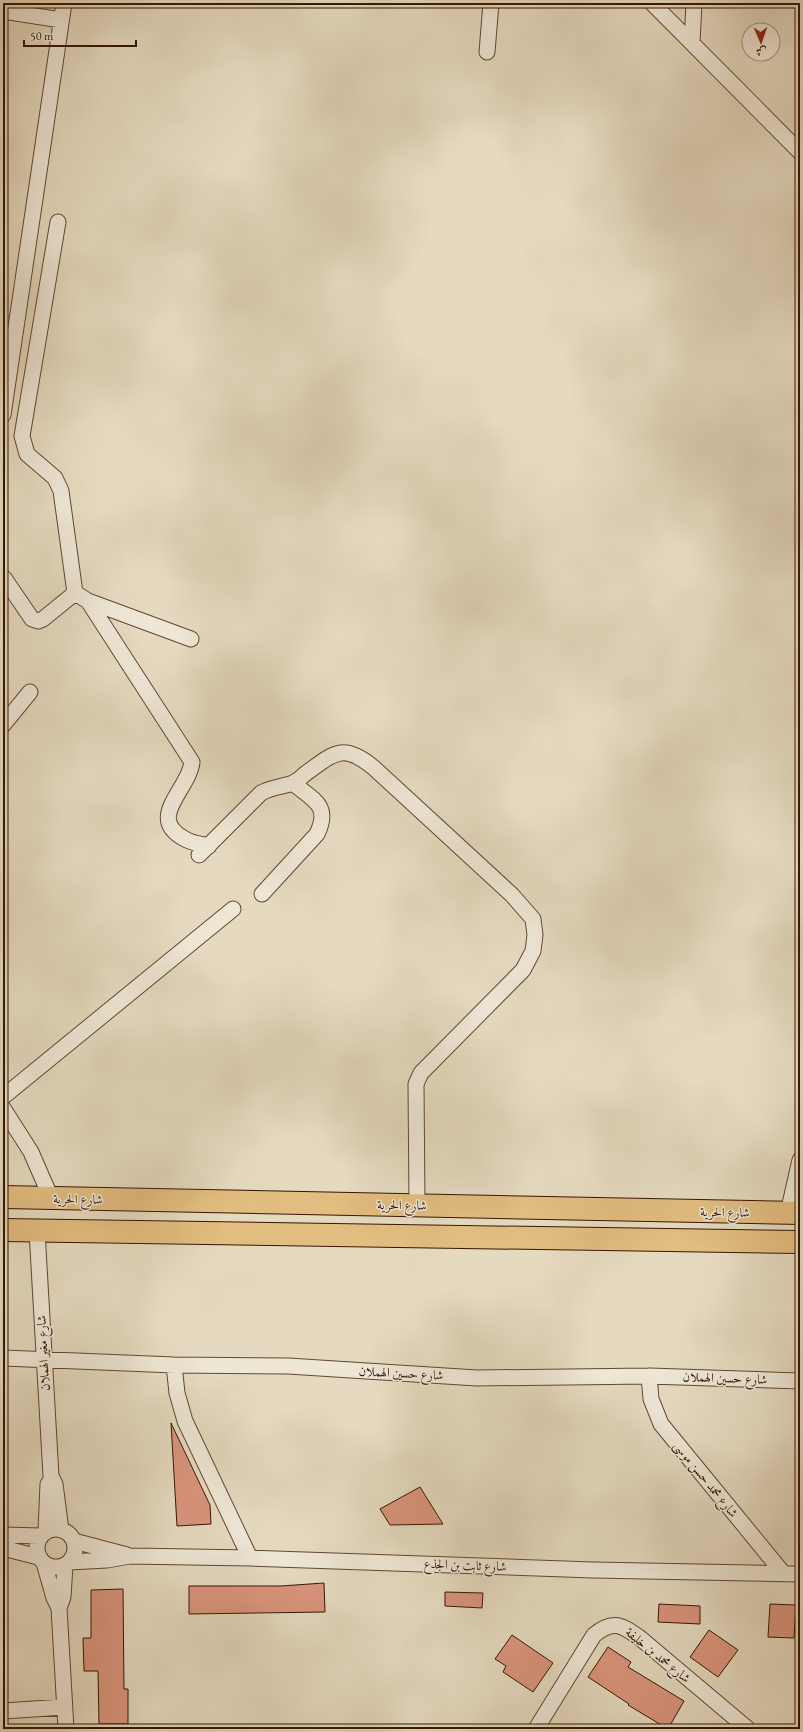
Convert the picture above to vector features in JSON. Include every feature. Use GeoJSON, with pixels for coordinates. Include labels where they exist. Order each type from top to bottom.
{"type":"FeatureCollection","features":[{"type":"Feature","properties":{"kind":"highway","name":"شارع الحرية"},"geometry":{"type":"LineString","coordinates":[[3,1197],[794,1213]]}},
{"type":"Feature","properties":{"kind":"highway"},"geometry":{"type":"LineString","coordinates":[[3,1230],[800,1242]]}},
{"type":"Feature","properties":{"kind":"street"},"geometry":{"type":"LineString","coordinates":[[3,415],[8,351],[64,3]]}},
{"type":"Feature","properties":{"kind":"street"},"geometry":{"type":"LineString","coordinates":[[487,52],[491,3]]}},
{"type":"Feature","properties":{"kind":"street"},"geometry":{"type":"LineString","coordinates":[[652,3],[800,152]]}},
{"type":"Feature","properties":{"kind":"street"},"geometry":{"type":"LineString","coordinates":[[692,43],[694,3]]}},
{"type":"Feature","properties":{"kind":"street"},"geometry":{"type":"LineString","coordinates":[[3,11],[61,20]]}},
{"type":"Feature","properties":{"kind":"street"},"geometry":{"type":"LineString","coordinates":[[58,222],[22,436],[27,454],[54,478],[61,491],[81,597],[192,762],[191,771],[172,804],[167,816],[171,829],[185,840],[204,850],[261,793],[269,788],[293,783],[332,754],[349,753],[364,759],[489,873],[512,895],[533,919],[535,935],[533,951],[522,970],[421,1073],[418,1079],[416,1084],[417,1205]]}},
{"type":"Feature","properties":{"kind":"street"},"geometry":{"type":"LineString","coordinates":[[4,578],[32,619],[38,621],[81,597]]}},
{"type":"Feature","properties":{"kind":"street"},"geometry":{"type":"LineString","coordinates":[[81,597],[191,639]]}},
{"type":"Feature","properties":{"kind":"street"},"geometry":{"type":"LineString","coordinates":[[3,725],[30,692]]}},
{"type":"Feature","properties":{"kind":"street"},"geometry":{"type":"LineString","coordinates":[[262,894],[317,834],[322,824],[322,808],[293,783]]}},
{"type":"Feature","properties":{"kind":"street"},"geometry":{"type":"LineString","coordinates":[[3,1097],[233,909]]}},
{"type":"Feature","properties":{"kind":"street"},"geometry":{"type":"LineString","coordinates":[[3,1108],[31,1152],[51,1198]]}},
{"type":"Feature","properties":{"kind":"street"},"geometry":{"type":"LineString","coordinates":[[794,1213],[800,1160]]}},
{"type":"Feature","properties":{"kind":"street","name":"شارع مغير الهملان"},"geometry":{"type":"LineString","coordinates":[[37,1231],[43,1359],[51,1476],[54,1484],[61,1530]]}},
{"type":"Feature","properties":{"kind":"street","name":"شارع حسين الهملان"},"geometry":{"type":"LineString","coordinates":[[3,1358],[288,1366],[477,1378],[649,1376],[800,1380]]}},
{"type":"Feature","properties":{"kind":"street"},"geometry":{"type":"LineString","coordinates":[[174,1364],[177,1393],[185,1420],[250,1558]]}},
{"type":"Feature","properties":{"kind":"street","name":"شارع محمد حسن موسى"},"geometry":{"type":"LineString","coordinates":[[649,1376],[651,1399],[661,1424],[783,1573]]}},
{"type":"Feature","properties":{"kind":"street","name":"شارع مغير الهملان"},"geometry":{"type":"LineString","coordinates":[[43,1534],[48,1483],[51,1476]]}},
{"type":"Feature","properties":{"kind":"street"},"geometry":{"type":"LineString","coordinates":[[3,1536],[43,1534],[52,1529],[61,1530],[69,1534],[74,1542],[74,1554],[67,1563],[57,1567],[41,1560],[3,1548]]}},
{"type":"Feature","properties":{"kind":"street"},"geometry":{"type":"LineString","coordinates":[[43,1534],[37,1544],[54,1598],[59,1608]]}},
{"type":"Feature","properties":{"kind":"street","name":"شارع ثابت بن الجذع"},"geometry":{"type":"LineString","coordinates":[[74,1542],[130,1556]]}},
{"type":"Feature","properties":{"kind":"street","name":"شارع ثابت بن الجذع"},"geometry":{"type":"LineString","coordinates":[[67,1563],[107,1560],[130,1556],[250,1558],[594,1570],[800,1574]]}},
{"type":"Feature","properties":{"kind":"street"},"geometry":{"type":"LineString","coordinates":[[66,1729],[59,1608],[63,1597],[67,1563]]}},
{"type":"Feature","properties":{"kind":"street","name":"شارع محمد بن خليفة"},"geometry":{"type":"LineString","coordinates":[[536,1729],[594,1635],[603,1627],[612,1625],[624,1627],[640,1638],[748,1729]]}},
{"type":"Feature","properties":{"kind":"street"},"geometry":{"type":"LineString","coordinates":[[3,1711],[64,1707]]}},
{"type":"Feature","properties":{"kind":"building"},"geometry":{"type":"Polygon","coordinates":[[[171,1423],[210,1505],[211,1524],[177,1526],[171,1423]]]}},
{"type":"Feature","properties":{"kind":"building"},"geometry":{"type":"Polygon","coordinates":[[[420,1487],[443,1524],[390,1525],[380,1509],[420,1487]]]}},
{"type":"Feature","properties":{"kind":"building"},"geometry":{"type":"Polygon","coordinates":[[[324,1583],[325,1612],[189,1614],[189,1586],[281,1586],[324,1583]]]}},
{"type":"Feature","properties":{"kind":"building"},"geometry":{"type":"Polygon","coordinates":[[[123,1589],[124,1689],[128,1689],[128,1724],[99,1724],[98,1671],[84,1671],[83,1638],[91,1638],[91,1590],[123,1589]]]}},
{"type":"Feature","properties":{"kind":"building"},"geometry":{"type":"Polygon","coordinates":[[[445,1592],[483,1593],[482,1608],[445,1606],[445,1592]]]}},
{"type":"Feature","properties":{"kind":"building"},"geometry":{"type":"Polygon","coordinates":[[[659,1604],[700,1606],[700,1624],[658,1622],[659,1604]]]}},
{"type":"Feature","properties":{"kind":"building"},"geometry":{"type":"Polygon","coordinates":[[[770,1604],[796,1605],[794,1638],[768,1637],[770,1604]]]}},
{"type":"Feature","properties":{"kind":"building"},"geometry":{"type":"Polygon","coordinates":[[[709,1630],[738,1650],[718,1677],[690,1657],[709,1630]]]}},
{"type":"Feature","properties":{"kind":"building"},"geometry":{"type":"Polygon","coordinates":[[[512,1635],[553,1663],[533,1692],[503,1672],[506,1666],[495,1659],[512,1635]]]}},
{"type":"Feature","properties":{"kind":"building"},"geometry":{"type":"Polygon","coordinates":[[[608,1647],[631,1662],[628,1667],[684,1701],[668,1729],[628,1705],[629,1704],[588,1677],[608,1647]]]}}]}
